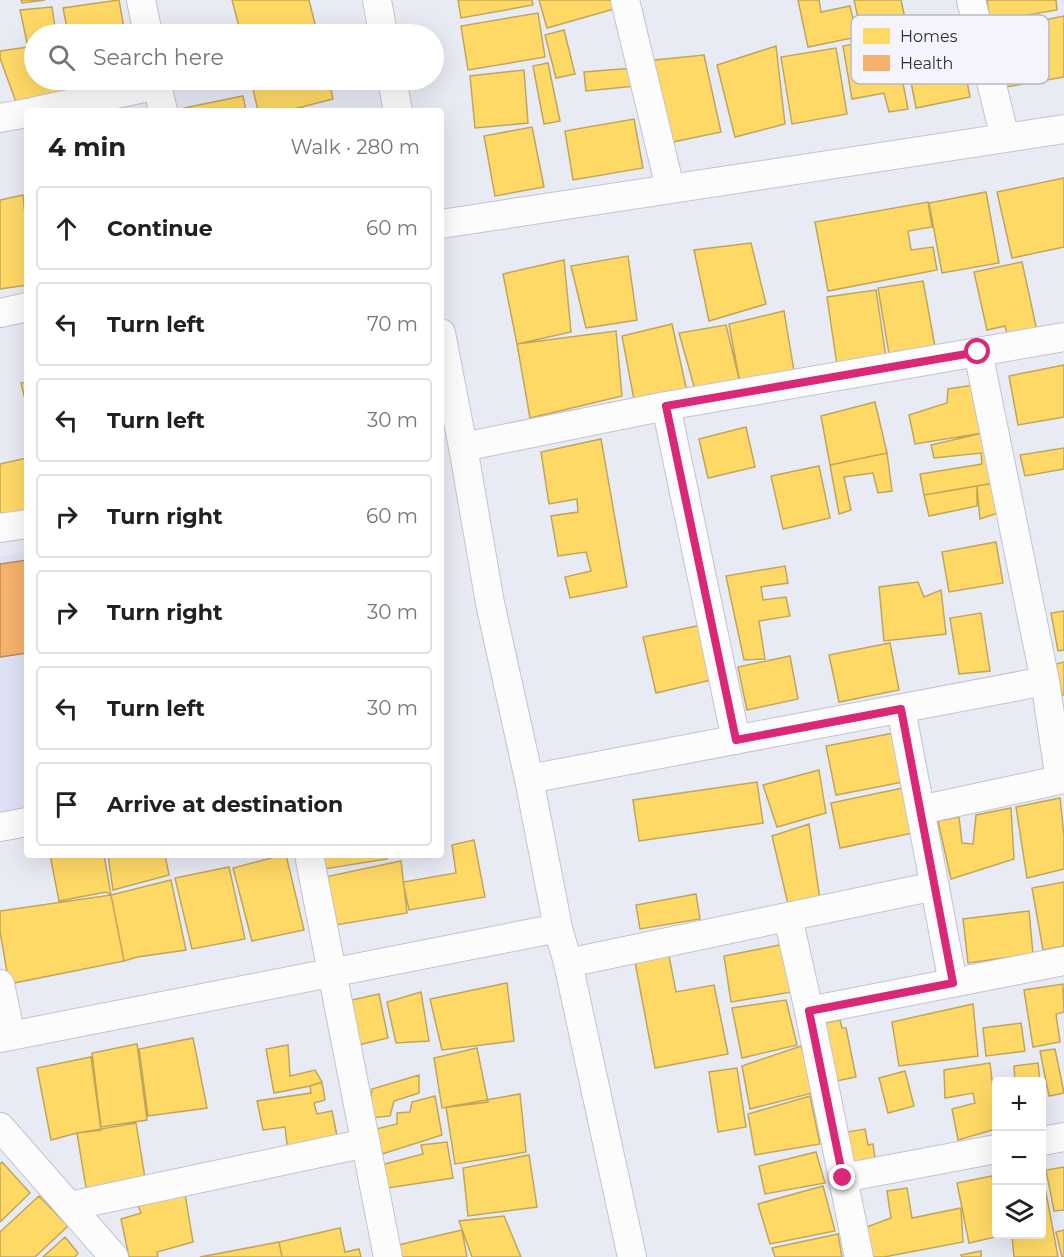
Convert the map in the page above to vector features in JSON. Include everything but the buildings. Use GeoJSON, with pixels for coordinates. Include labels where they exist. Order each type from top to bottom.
{"type":"FeatureCollection","features":[{"type":"Feature","properties":{"kind":"street"},"geometry":{"type":"LineString","coordinates":[[141,0],[146,24]]}},
{"type":"Feature","properties":{"kind":"street"},"geometry":{"type":"LineString","coordinates":[[377,0],[381,24]]}},
{"type":"Feature","properties":{"kind":"street"},"geometry":{"type":"LineString","coordinates":[[972,0],[976,15]]}},
{"type":"Feature","properties":{"kind":"street"},"geometry":{"type":"LineString","coordinates":[[632,1],[670,188]]}},
{"type":"Feature","properties":{"kind":"street"},"geometry":{"type":"LineString","coordinates":[[992,84],[1005,138]]}},
{"type":"Feature","properties":{"kind":"street"},"geometry":{"type":"LineString","coordinates":[[394,90],[397,108]]}},
{"type":"Feature","properties":{"kind":"street"},"geometry":{"type":"LineString","coordinates":[[55,108],[159,92]]}},
{"type":"Feature","properties":{"kind":"street"},"geometry":{"type":"LineString","coordinates":[[0,118],[24,114]]}},
{"type":"Feature","properties":{"kind":"street"},"geometry":{"type":"LineString","coordinates":[[444,224],[1064,129]]}},
{"type":"Feature","properties":{"kind":"street"},"geometry":{"type":"LineString","coordinates":[[0,313],[24,308]]}},
{"type":"Feature","properties":{"kind":"street"},"geometry":{"type":"LineString","coordinates":[[463,447],[666,406],[1064,337]]}},
{"type":"Feature","properties":{"kind":"street"},"geometry":{"type":"LineString","coordinates":[[444,349],[490,603],[529,779],[558,928],[568,963],[632,1257]]}},
{"type":"Feature","properties":{"kind":"street"},"geometry":{"type":"LineString","coordinates":[[920,810],[1062,780],[1045,681],[978,352]]}},
{"type":"Feature","properties":{"kind":"street"},"geometry":{"type":"LineString","coordinates":[[666,406],[736,740]]}},
{"type":"Feature","properties":{"kind":"street"},"geometry":{"type":"LineString","coordinates":[[0,528],[24,524]]}},
{"type":"Feature","properties":{"kind":"street"},"geometry":{"type":"LineString","coordinates":[[529,779],[1045,681]]}},
{"type":"Feature","properties":{"kind":"street"},"geometry":{"type":"LineString","coordinates":[[901,709],[953,983]]}},
{"type":"Feature","properties":{"kind":"street"},"geometry":{"type":"LineString","coordinates":[[0,827],[24,823]]}},
{"type":"Feature","properties":{"kind":"street"},"geometry":{"type":"LineString","coordinates":[[310,858],[388,1257]]}},
{"type":"Feature","properties":{"kind":"street"},"geometry":{"type":"LineString","coordinates":[[568,963],[934,886]]}},
{"type":"Feature","properties":{"kind":"street"},"geometry":{"type":"LineString","coordinates":[[788,917],[859,1257]]}},
{"type":"Feature","properties":{"kind":"street"},"geometry":{"type":"LineString","coordinates":[[0,984],[5,1037],[558,928]]}},
{"type":"Feature","properties":{"kind":"street"},"geometry":{"type":"LineString","coordinates":[[809,1011],[1064,961]]}},
{"type":"Feature","properties":{"kind":"street"},"geometry":{"type":"LineString","coordinates":[[0,1127],[114,1257]]}},
{"type":"Feature","properties":{"kind":"street"},"geometry":{"type":"LineString","coordinates":[[1046,1140],[1064,1137]]}},
{"type":"Feature","properties":{"kind":"street"},"geometry":{"type":"LineString","coordinates":[[70,1206],[366,1143]]}},
{"type":"Feature","properties":{"kind":"street"},"geometry":{"type":"LineString","coordinates":[[843,1178],[992,1150]]}},
{"type":"Feature","properties":{"kind":"shaded area"},"geometry":{"type":"Polygon","coordinates":[[[24,552],[24,810],[0,815],[0,557],[24,552]]]}},
{"type":"Feature","properties":{"kind":"route"},"geometry":{"type":"LineString","coordinates":[[843,1178],[809,1011],[953,983],[901,709],[736,740],[666,406],[978,352]]}}]}
